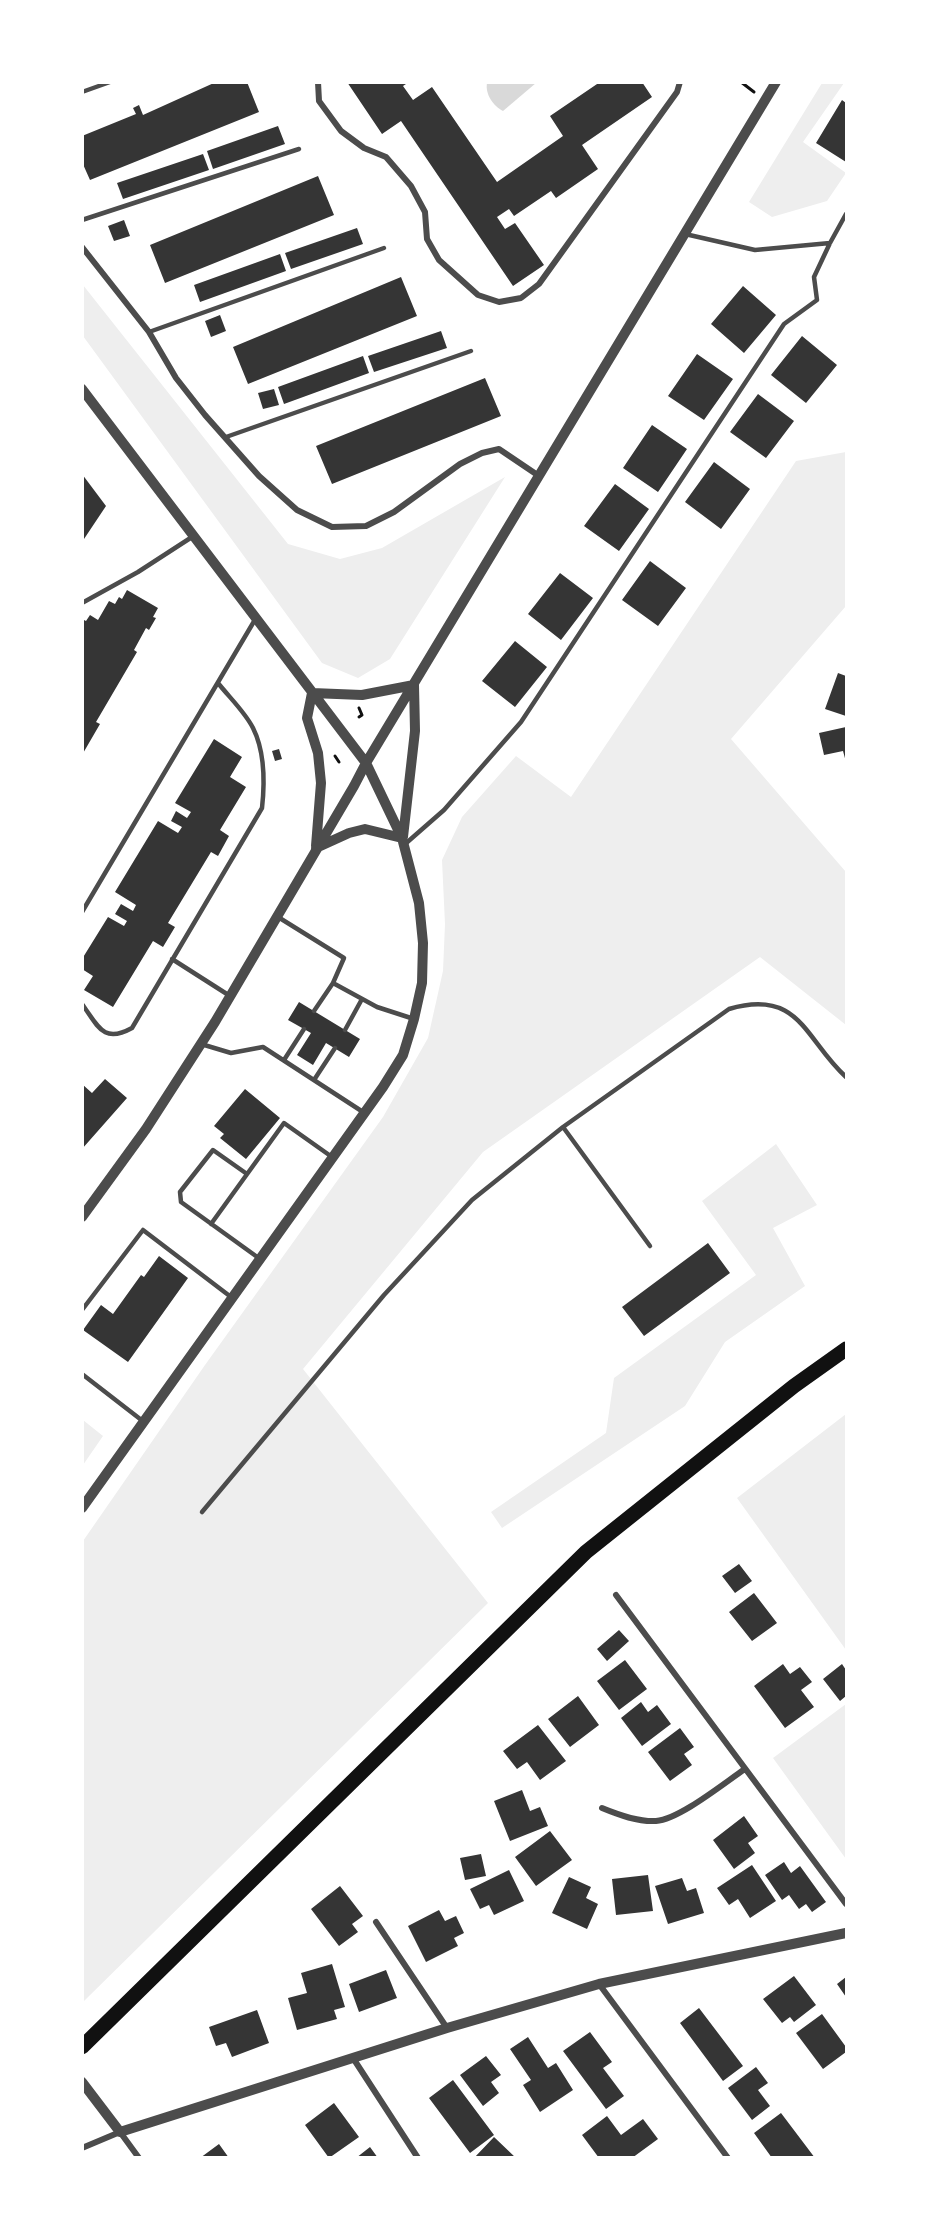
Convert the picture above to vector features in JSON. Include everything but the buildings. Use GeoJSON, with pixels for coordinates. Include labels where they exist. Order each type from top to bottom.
{"type":"FeatureCollection","features":[{"type":"Feature","properties":{"kind":"main road"},"geometry":{"type":"LineString","coordinates":[[82,2047],[586,1552],[794,1386],[846,1349]]}},
{"type":"Feature","properties":{"kind":"street"},"geometry":{"type":"LineString","coordinates":[[318,82],[319,101],[341,131],[364,148],[386,156],[411,186],[425,212],[427,238],[439,260],[478,295],[499,302],[521,298],[539,284],[677,92],[680,82]]}},
{"type":"Feature","properties":{"kind":"street"},"geometry":{"type":"LineString","coordinates":[[82,1217],[146,1129],[201,1044],[366,763],[776,82]]}},
{"type":"Feature","properties":{"kind":"street"},"geometry":{"type":"LineString","coordinates":[[82,247],[149,332],[176,378],[206,416],[259,476],[297,510],[332,527],[366,526],[394,512],[460,464],[482,453],[499,449],[540,477]]}},
{"type":"Feature","properties":{"kind":"street"},"geometry":{"type":"LineString","coordinates":[[82,389],[366,763],[403,842],[419,903],[423,943],[422,983],[403,1055],[333,1158],[82,1508]]}},
{"type":"Feature","properties":{"kind":"street"},"geometry":{"type":"LineString","coordinates":[[403,842],[415,731],[414,685]]}},
{"type":"Feature","properties":{"kind":"street"},"geometry":{"type":"LineString","coordinates":[[312,693],[362,695],[414,685]]}},
{"type":"Feature","properties":{"kind":"street"},"geometry":{"type":"LineString","coordinates":[[312,693],[307,718],[318,753],[321,783],[316,848]]}},
{"type":"Feature","properties":{"kind":"street"},"geometry":{"type":"LineString","coordinates":[[316,848],[349,833],[365,829],[403,842]]}},
{"type":"Feature","properties":{"kind":"street"},"geometry":{"type":"LineString","coordinates":[[616,1595],[846,1904]]}},
{"type":"Feature","properties":{"kind":"street"},"geometry":{"type":"LineString","coordinates":[[602,1808],[625,1817],[657,1821],[675,1816],[745,1768]]}},
{"type":"Feature","properties":{"kind":"street"},"geometry":{"type":"LineString","coordinates":[[376,1922],[447,2028]]}},
{"type":"Feature","properties":{"kind":"street"},"geometry":{"type":"LineString","coordinates":[[82,2148],[120,2132],[447,2028],[599,1984],[846,1933]]}},
{"type":"Feature","properties":{"kind":"street"},"geometry":{"type":"LineString","coordinates":[[599,1984],[728,2157]]}},
{"type":"Feature","properties":{"kind":"street"},"geometry":{"type":"LineString","coordinates":[[353,2058],[418,2157]]}},
{"type":"Feature","properties":{"kind":"street"},"geometry":{"type":"LineString","coordinates":[[82,2082],[139,2157]]}},
{"type":"Feature","properties":{"kind":"lane"},"geometry":{"type":"LineString","coordinates":[[82,92],[110,82]]}},
{"type":"Feature","properties":{"kind":"lane"},"geometry":{"type":"LineString","coordinates":[[82,220],[299,149]]}},
{"type":"Feature","properties":{"kind":"lane"},"geometry":{"type":"LineString","coordinates":[[403,842],[444,810],[521,722],[784,324],[817,300],[814,277],[846,214]]}},
{"type":"Feature","properties":{"kind":"lane"},"geometry":{"type":"LineString","coordinates":[[685,234],[755,250],[830,243]]}},
{"type":"Feature","properties":{"kind":"lane"},"geometry":{"type":"LineString","coordinates":[[149,332],[384,248]]}},
{"type":"Feature","properties":{"kind":"lane"},"geometry":{"type":"LineString","coordinates":[[226,437],[471,351]]}},
{"type":"Feature","properties":{"kind":"lane"},"geometry":{"type":"LineString","coordinates":[[82,603],[138,572],[194,536]]}},
{"type":"Feature","properties":{"kind":"lane"},"geometry":{"type":"LineString","coordinates":[[82,912],[256,618]]}},
{"type":"Feature","properties":{"kind":"lane"},"geometry":{"type":"LineString","coordinates":[[82,1004],[102,1031],[110,1035],[120,1035],[132,1028],[262,808],[263,766],[258,743],[252,726],[218,683]]}},
{"type":"Feature","properties":{"kind":"lane"},"geometry":{"type":"LineString","coordinates":[[277,916],[344,958],[333,983],[314,1011]]}},
{"type":"Feature","properties":{"kind":"lane"},"geometry":{"type":"LineString","coordinates":[[172,960],[230,996]]}},
{"type":"Feature","properties":{"kind":"lane"},"geometry":{"type":"LineString","coordinates":[[333,983],[377,1007],[414,1019]]}},
{"type":"Feature","properties":{"kind":"lane"},"geometry":{"type":"LineString","coordinates":[[345,1030],[362,999]]}},
{"type":"Feature","properties":{"kind":"lane"},"geometry":{"type":"LineString","coordinates":[[202,1512],[384,1295],[472,1200],[563,1127],[729,1009],[747,1003],[769,1004],[785,1011],[805,1026],[846,1077]]}},
{"type":"Feature","properties":{"kind":"lane"},"geometry":{"type":"LineString","coordinates":[[284,1060],[304,1029]]}},
{"type":"Feature","properties":{"kind":"lane"},"geometry":{"type":"LineString","coordinates":[[201,1044],[231,1053],[263,1047],[364,1113]]}},
{"type":"Feature","properties":{"kind":"lane"},"geometry":{"type":"LineString","coordinates":[[314,1080],[335,1048]]}},
{"type":"Feature","properties":{"kind":"lane"},"geometry":{"type":"LineString","coordinates":[[211,1224],[284,1123],[333,1158]]}},
{"type":"Feature","properties":{"kind":"lane"},"geometry":{"type":"LineString","coordinates":[[563,1127],[651,1246]]}},
{"type":"Feature","properties":{"kind":"lane"},"geometry":{"type":"LineString","coordinates":[[247,1174],[213,1150],[180,1192],[181,1202],[260,1259]]}},
{"type":"Feature","properties":{"kind":"lane"},"geometry":{"type":"LineString","coordinates":[[82,1310],[143,1230],[232,1298]]}},
{"type":"Feature","properties":{"kind":"lane"},"geometry":{"type":"LineString","coordinates":[[82,1374],[144,1422]]}},
{"type":"Feature","properties":{"kind":"path"},"geometry":{"type":"LineString","coordinates":[[362,715],[367,717]]}},
{"type":"Feature","properties":{"kind":"path"},"geometry":{"type":"LineString","coordinates":[[335,756],[339,762]]}},
{"type":"Feature","properties":{"kind":"shaded area"},"geometry":{"type":"Polygon","coordinates":[[[536,82],[503,111],[490,99],[487,83],[536,82]]]}},
{"type":"Feature","properties":{"kind":"shaded area"},"geometry":{"type":"Polygon","coordinates":[[[822,83],[844,83],[803,142],[846,173],[827,201],[772,217],[749,202],[822,83]]]}},
{"type":"Feature","properties":{"kind":"shaded area"},"geometry":{"type":"Polygon","coordinates":[[[83,285],[288,544],[340,559],[382,548],[505,477],[390,659],[358,678],[322,663],[83,336],[83,285]]]}},
{"type":"Feature","properties":{"kind":"shaded area"},"geometry":{"type":"Polygon","coordinates":[[[846,452],[846,606],[731,739],[846,872],[846,1025],[760,957],[483,1152],[303,1369],[488,1603],[83,2002],[83,1541],[205,1365],[383,1117],[428,1038],[443,971],[445,924],[442,860],[462,817],[516,756],[571,797],[796,461],[846,452]]]}},
{"type":"Feature","properties":{"kind":"shaded area"},"geometry":{"type":"Polygon","coordinates":[[[776,1144],[817,1205],[773,1228],[805,1286],[725,1342],[685,1406],[502,1528],[491,1512],[606,1433],[614,1378],[756,1275],[702,1201],[776,1144]]]}},
{"type":"Feature","properties":{"kind":"shaded area"},"geometry":{"type":"Polygon","coordinates":[[[846,1414],[846,1650],[737,1498],[846,1414]]]}},
{"type":"Feature","properties":{"kind":"shaded area"},"geometry":{"type":"Polygon","coordinates":[[[83,1420],[103,1436],[83,1465],[83,1420]]]}},
{"type":"Feature","properties":{"kind":"shaded area"},"geometry":{"type":"Polygon","coordinates":[[[846,1704],[846,1859],[773,1758],[846,1704]]]}}]}
